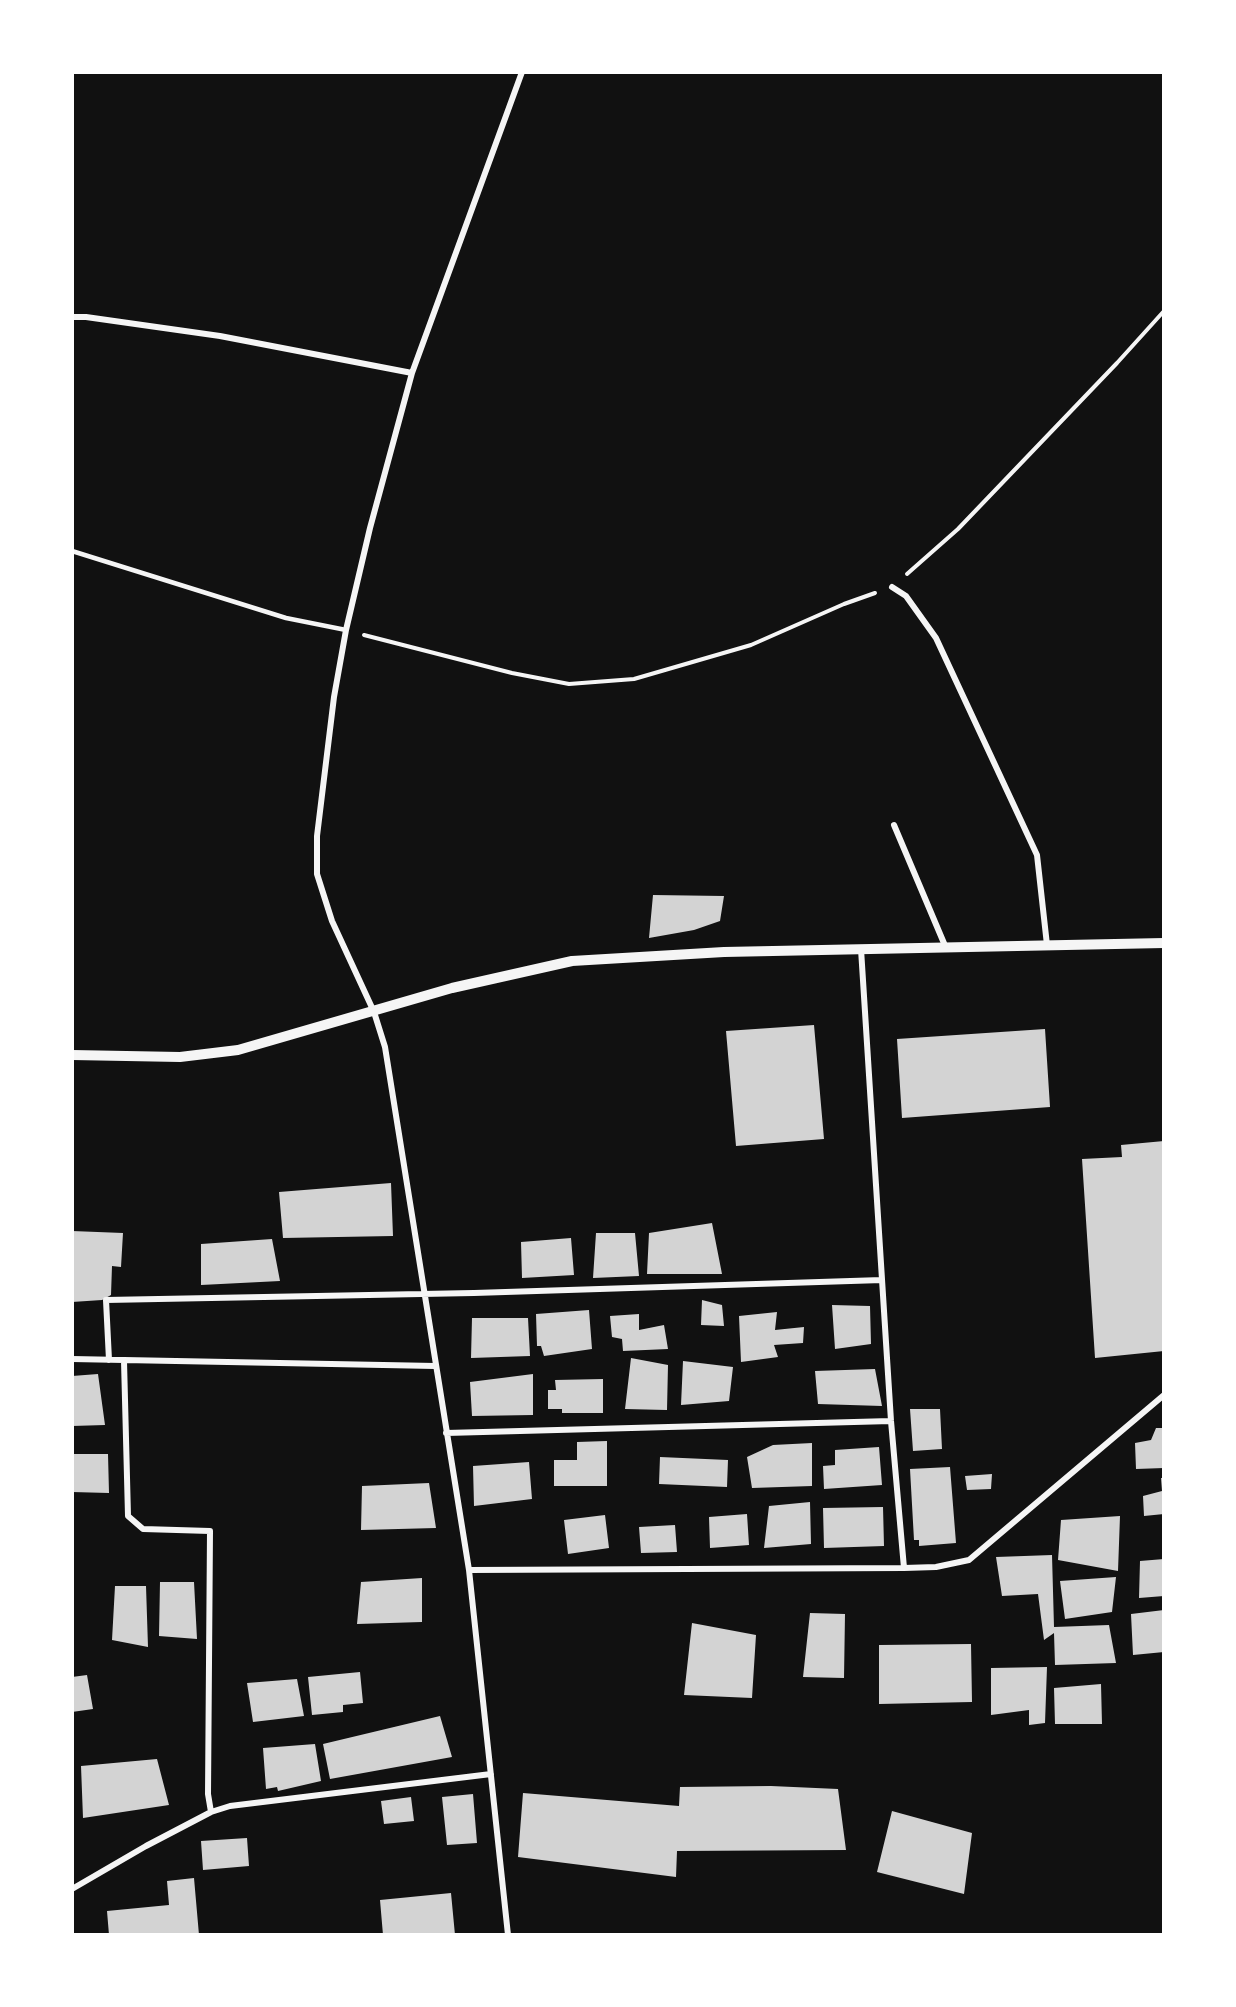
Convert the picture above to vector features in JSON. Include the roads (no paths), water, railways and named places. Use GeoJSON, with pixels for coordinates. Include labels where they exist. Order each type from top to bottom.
{"type":"FeatureCollection","features":[{"type":"Feature","properties":{"kind":"street"},"geometry":{"type":"LineString","coordinates":[[508,1935],[469,1570],[385,1047],[374,1012],[332,921],[317,874],[319,825],[334,697],[346,630],[370,528],[412,373],[522,72]]}},
{"type":"Feature","properties":{"kind":"street"},"geometry":{"type":"LineString","coordinates":[[72,317],[219,336],[412,373]]}},
{"type":"Feature","properties":{"kind":"street"},"geometry":{"type":"LineString","coordinates":[[892,587],[906,596],[936,638],[1037,855],[1047,945]]}},
{"type":"Feature","properties":{"kind":"street"},"geometry":{"type":"LineString","coordinates":[[894,825],[946,948]]}},
{"type":"Feature","properties":{"kind":"street"},"geometry":{"type":"LineString","coordinates":[[72,1055],[180,1057],[238,1050],[452,988],[572,961],[724,952],[1164,943]]}},
{"type":"Feature","properties":{"kind":"street"},"geometry":{"type":"LineString","coordinates":[[861,949],[891,1421],[904,1568]]}},
{"type":"Feature","properties":{"kind":"street"},"geometry":{"type":"LineString","coordinates":[[109,1360],[106,1300],[424,1294],[882,1280]]}},
{"type":"Feature","properties":{"kind":"street"},"geometry":{"type":"LineString","coordinates":[[72,1359],[435,1366]]}},
{"type":"Feature","properties":{"kind":"street"},"geometry":{"type":"LineString","coordinates":[[124,1361],[128,1516],[143,1529],[210,1531],[208,1794],[211,1812]]}},
{"type":"Feature","properties":{"kind":"street"},"geometry":{"type":"LineString","coordinates":[[469,1570],[904,1568],[936,1567],[969,1560],[1164,1395]]}},
{"type":"Feature","properties":{"kind":"street"},"geometry":{"type":"LineString","coordinates":[[446,1433],[891,1421]]}},
{"type":"Feature","properties":{"kind":"street"},"geometry":{"type":"LineString","coordinates":[[72,1889],[146,1846],[211,1812],[230,1806],[491,1774]]}},
{"type":"Feature","properties":{"kind":"lane"},"geometry":{"type":"LineString","coordinates":[[72,551],[286,618],[346,630]]}}]}
